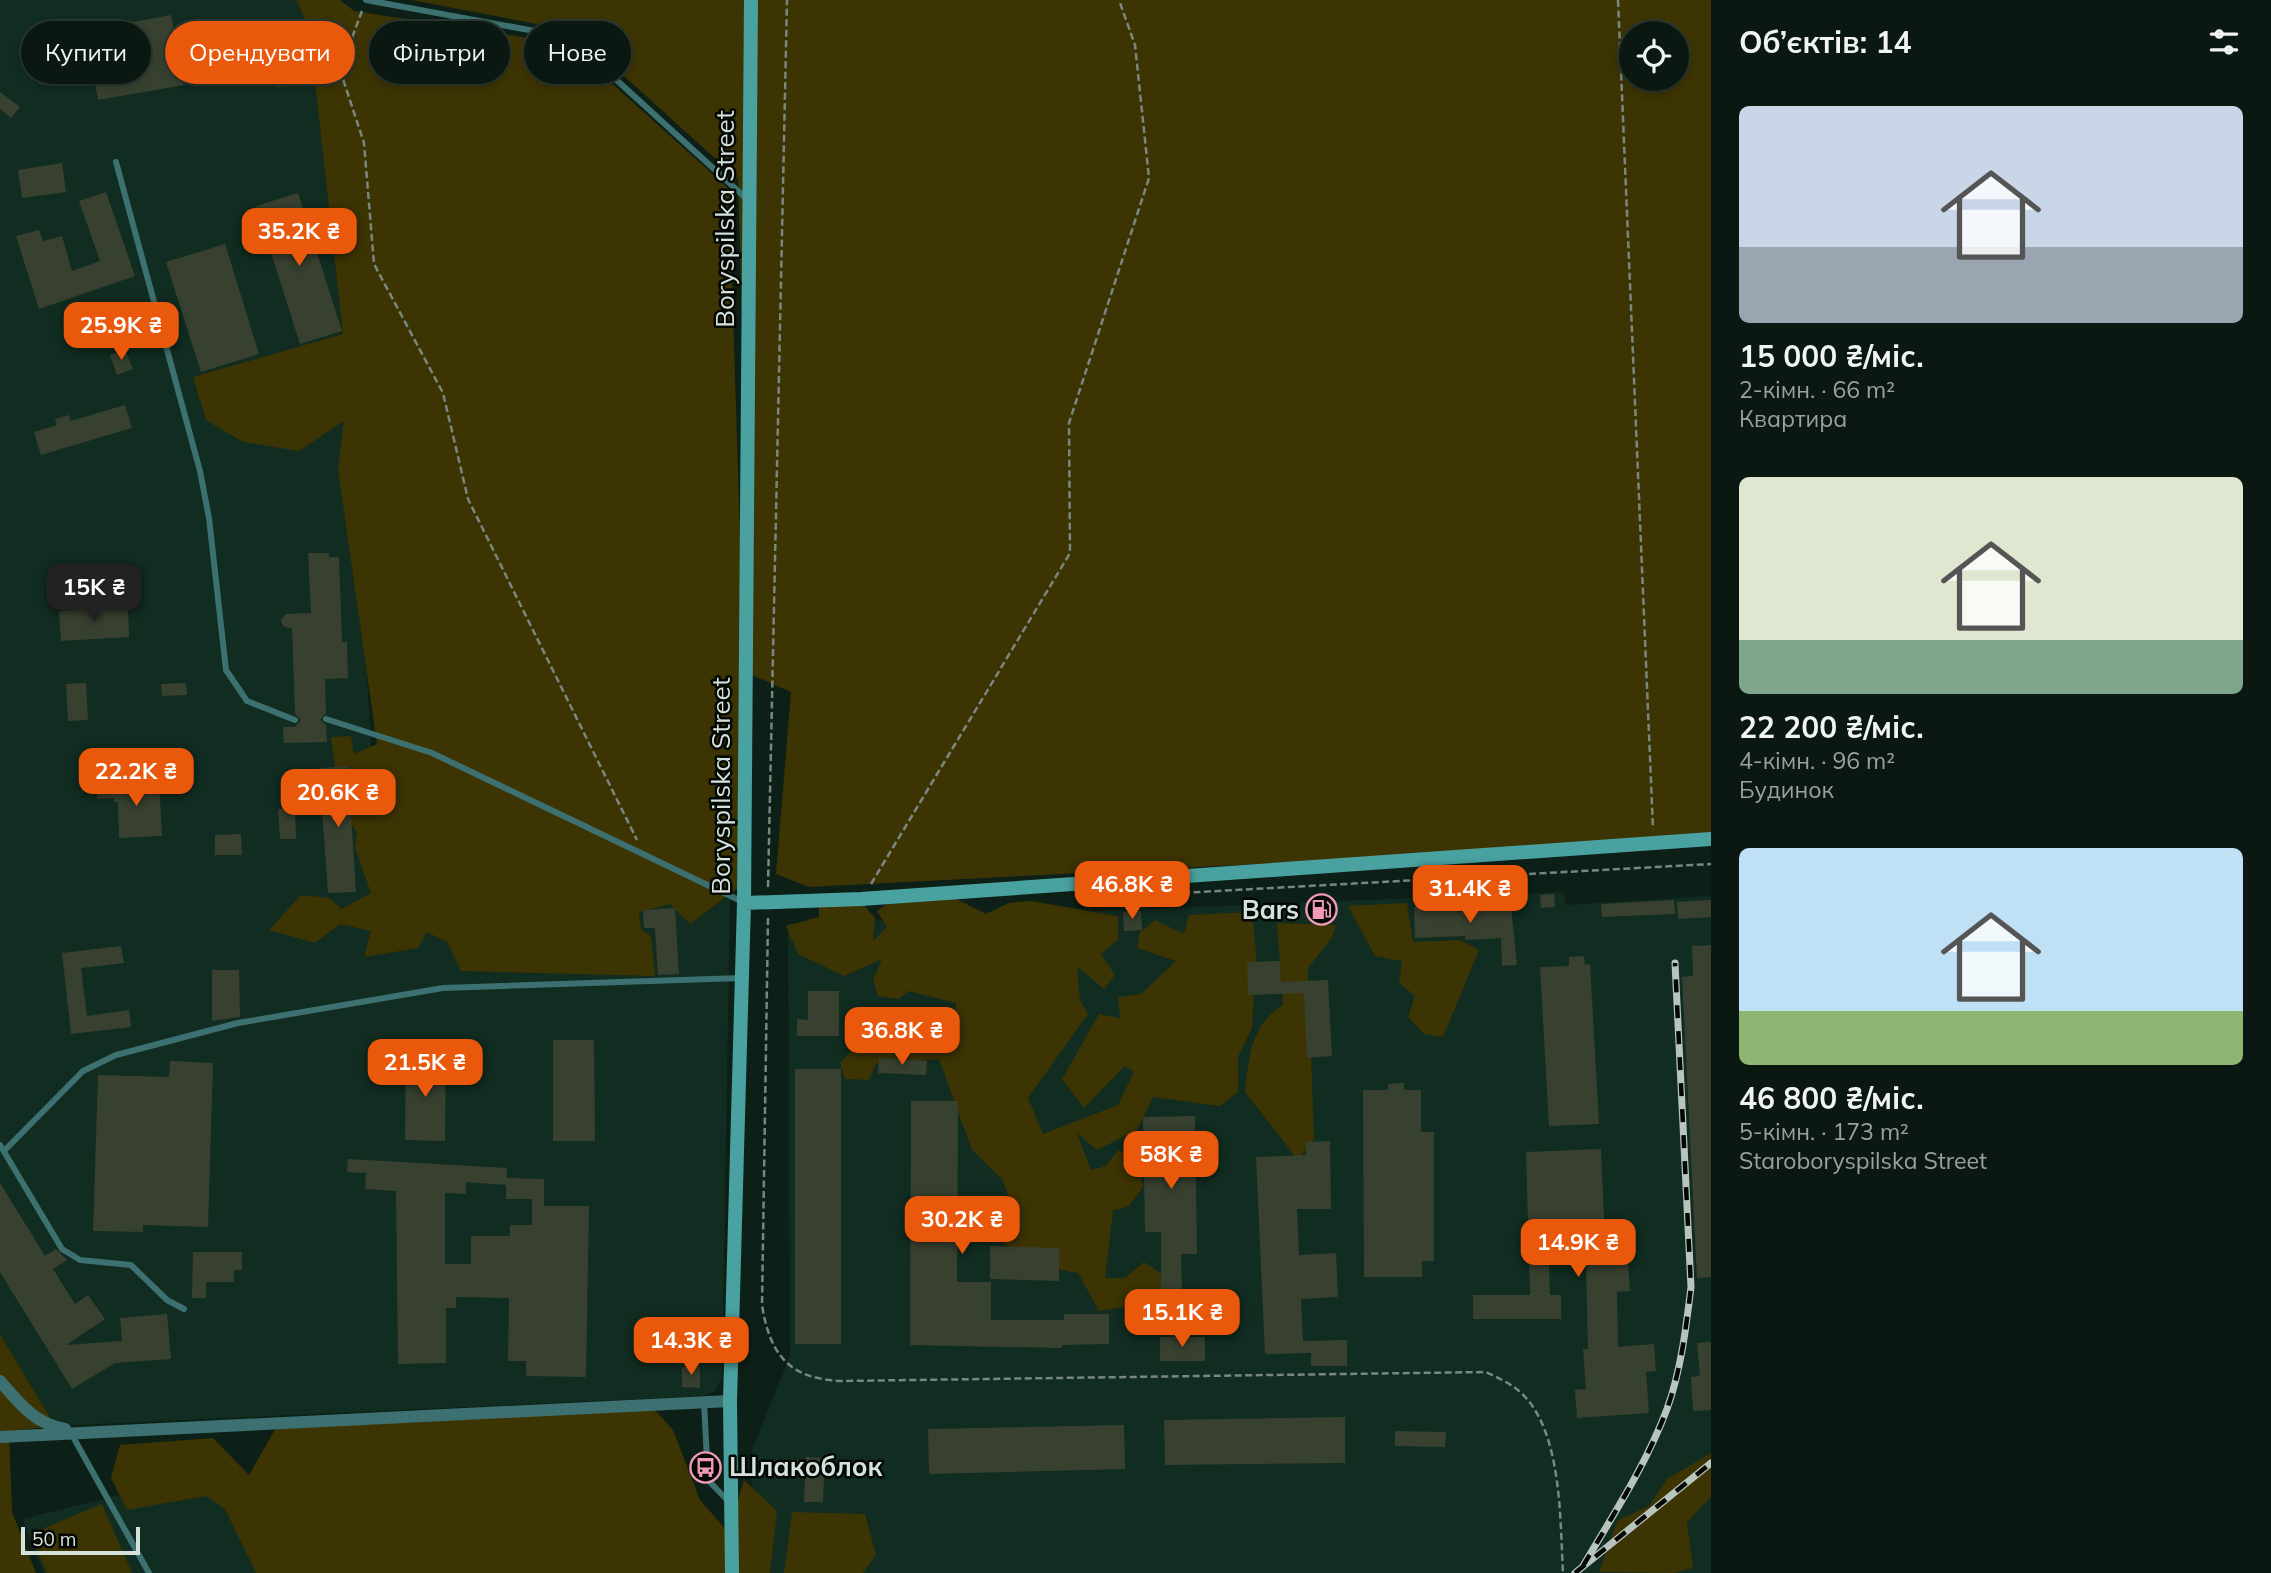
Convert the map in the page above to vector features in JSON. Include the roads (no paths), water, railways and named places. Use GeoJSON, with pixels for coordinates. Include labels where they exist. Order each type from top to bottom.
{"type":"FeatureCollection","features":[{"type":"Feature","properties":{"kind":"main road","name":"Boryspilska Street"},"geometry":{"type":"LineString","coordinates":[[732,1573],[730,1401],[743,978],[751,0]]}},
{"type":"Feature","properties":{"kind":"main road"},"geometry":{"type":"LineString","coordinates":[[744,903],[861,899],[1711,839]]}},
{"type":"Feature","properties":{"kind":"street"},"geometry":{"type":"LineString","coordinates":[[0,1381],[26,1411],[47,1426],[89,1433]]}},
{"type":"Feature","properties":{"kind":"street"},"geometry":{"type":"LineString","coordinates":[[0,1437],[730,1401]]}},
{"type":"Feature","properties":{"kind":"lane"},"geometry":{"type":"LineString","coordinates":[[366,0],[541,32],[599,64],[749,201]]}},
{"type":"Feature","properties":{"kind":"lane"},"geometry":{"type":"LineString","coordinates":[[116,162],[200,471],[209,518],[226,670],[247,701],[295,720]]}},
{"type":"Feature","properties":{"kind":"lane"},"geometry":{"type":"LineString","coordinates":[[326,719],[432,753],[744,903]]}},
{"type":"Feature","properties":{"kind":"lane"},"geometry":{"type":"LineString","coordinates":[[184,1309],[167,1300],[131,1265],[80,1260],[62,1249],[2,1148],[83,1071],[116,1055],[238,1024],[443,988],[743,978]]}},
{"type":"Feature","properties":{"kind":"lane"},"geometry":{"type":"LineString","coordinates":[[704,1402],[708,1480],[733,1506]]}},
{"type":"Feature","properties":{"kind":"lane"},"geometry":{"type":"LineString","coordinates":[[72,1435],[149,1573]]}},
{"type":"Feature","properties":{"kind":"railway"},"geometry":{"type":"LineString","coordinates":[[1583,1566],[1659,1430],[1676,1379],[1685,1333],[1691,1287],[1675,963]]}},
{"type":"Feature","properties":{"kind":"railway"},"geometry":{"type":"LineString","coordinates":[[1575,1573],[1711,1463]]}},
{"type":"Feature","properties":{"kind":"place","name":"Bars"},"geometry":{"type":"Point","coordinates":[1322,910]}},
{"type":"Feature","properties":{"kind":"place","name":"Шлакоблок"},"geometry":{"type":"Point","coordinates":[706,1467]}}]}
